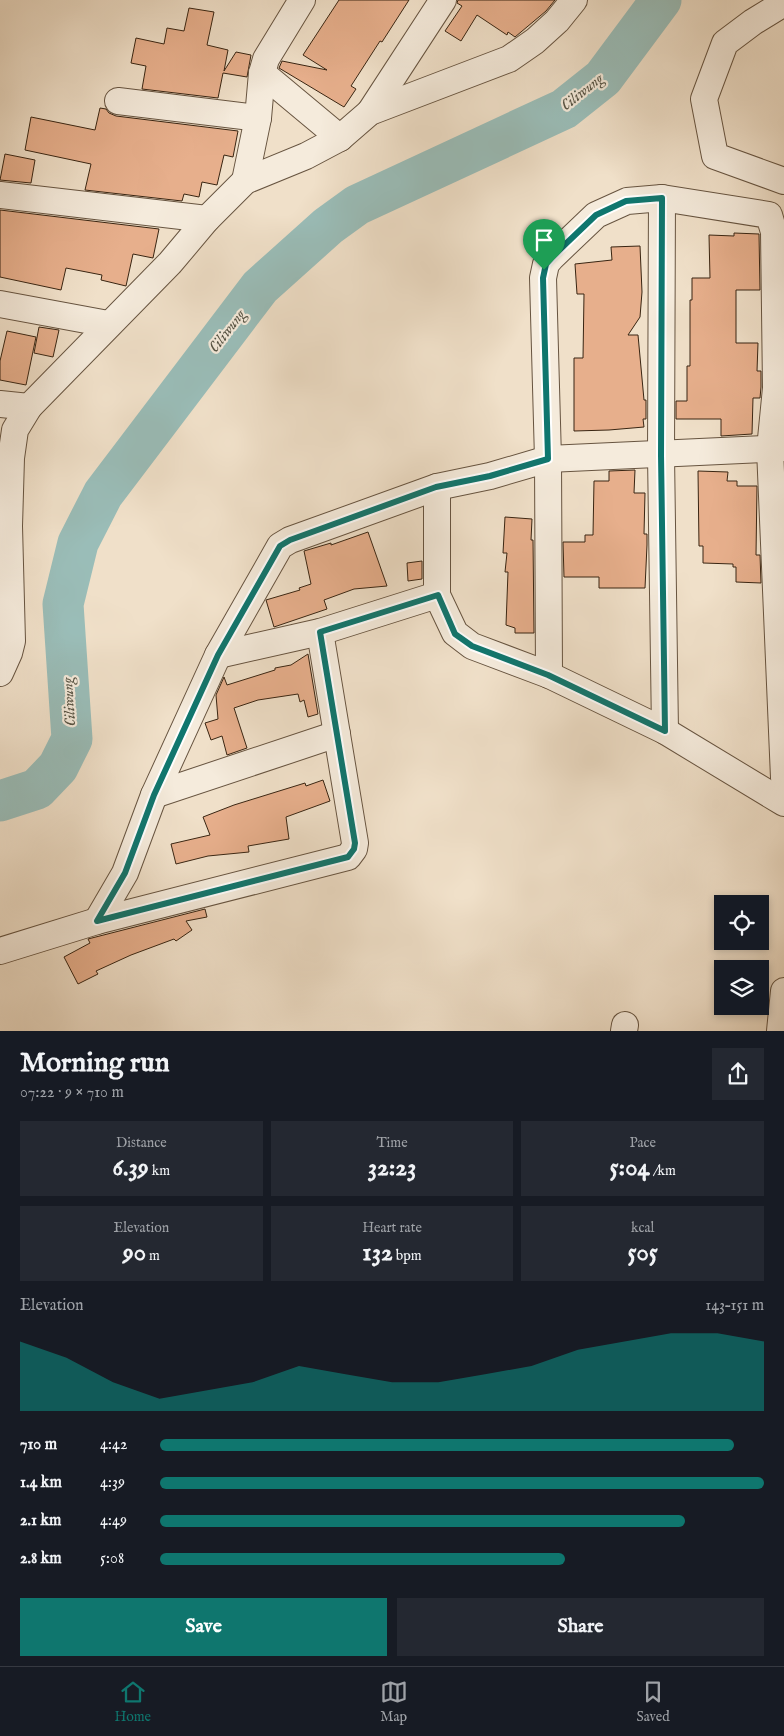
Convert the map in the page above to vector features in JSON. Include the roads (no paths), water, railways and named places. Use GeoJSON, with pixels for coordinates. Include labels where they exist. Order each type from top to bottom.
{"type":"FeatureCollection","features":[{"type":"Feature","properties":{"kind":"street"},"geometry":{"type":"LineString","coordinates":[[245,181],[258,118],[262,73],[266,59],[302,0]]}},
{"type":"Feature","properties":{"kind":"street"},"geometry":{"type":"LineString","coordinates":[[0,673],[9,654],[6,640],[8,526],[5,500],[15,430],[29,406],[170,262],[207,219],[245,181],[306,156],[340,138],[370,112],[443,0]]}},
{"type":"Feature","properties":{"kind":"street"},"geometry":{"type":"LineString","coordinates":[[370,112],[509,59],[536,41],[557,22],[574,0]]}},
{"type":"Feature","properties":{"kind":"street"},"geometry":{"type":"LineString","coordinates":[[784,3],[753,22],[725,43],[704,99],[715,156],[784,181]]}},
{"type":"Feature","properties":{"kind":"street"},"geometry":{"type":"LineString","coordinates":[[262,73],[340,138]]}},
{"type":"Feature","properties":{"kind":"street"},"geometry":{"type":"LineString","coordinates":[[118,101],[258,118]]}},
{"type":"Feature","properties":{"kind":"street"},"geometry":{"type":"LineString","coordinates":[[0,195],[207,219]]}},
{"type":"Feature","properties":{"kind":"street"},"geometry":{"type":"LineString","coordinates":[[662,198],[661,455],[665,731]]}},
{"type":"Feature","properties":{"kind":"street"},"geometry":{"type":"LineString","coordinates":[[548,675],[548,459],[543,278],[546,264],[596,215],[626,201],[662,198],[769,215],[774,232],[780,380],[777,448],[784,778]]}},
{"type":"Feature","properties":{"kind":"street"},"geometry":{"type":"LineString","coordinates":[[0,304],[108,324]]}},
{"type":"Feature","properties":{"kind":"street"},"geometry":{"type":"LineString","coordinates":[[0,404],[29,406]]}},
{"type":"Feature","properties":{"kind":"street"},"geometry":{"type":"LineString","coordinates":[[97,921],[125,873],[154,795],[218,655],[280,546],[290,540],[436,487],[490,476],[548,459],[777,448]]}},
{"type":"Feature","properties":{"kind":"street"},"geometry":{"type":"LineString","coordinates":[[436,487],[438,595],[455,634],[472,646],[548,675],[665,731],[784,804]]}},
{"type":"Feature","properties":{"kind":"street"},"geometry":{"type":"LineString","coordinates":[[218,655],[320,632],[438,595]]}},
{"type":"Feature","properties":{"kind":"street"},"geometry":{"type":"LineString","coordinates":[[0,951],[97,921],[348,857],[354,849],[355,843],[320,632]]}},
{"type":"Feature","properties":{"kind":"street"},"geometry":{"type":"LineString","coordinates":[[154,795],[337,734]]}},
{"type":"Feature","properties":{"kind":"street"},"geometry":{"type":"LineString","coordinates":[[780,1031],[784,991]]}},
{"type":"Feature","properties":{"kind":"waterway","name":"Ciliwung"},"geometry":{"type":"LineString","coordinates":[[0,801],[37,789],[58,767],[72,739],[63,604],[78,543],[103,494],[260,287],[328,226],[357,205],[564,109],[603,78],[661,0]]}}]}
